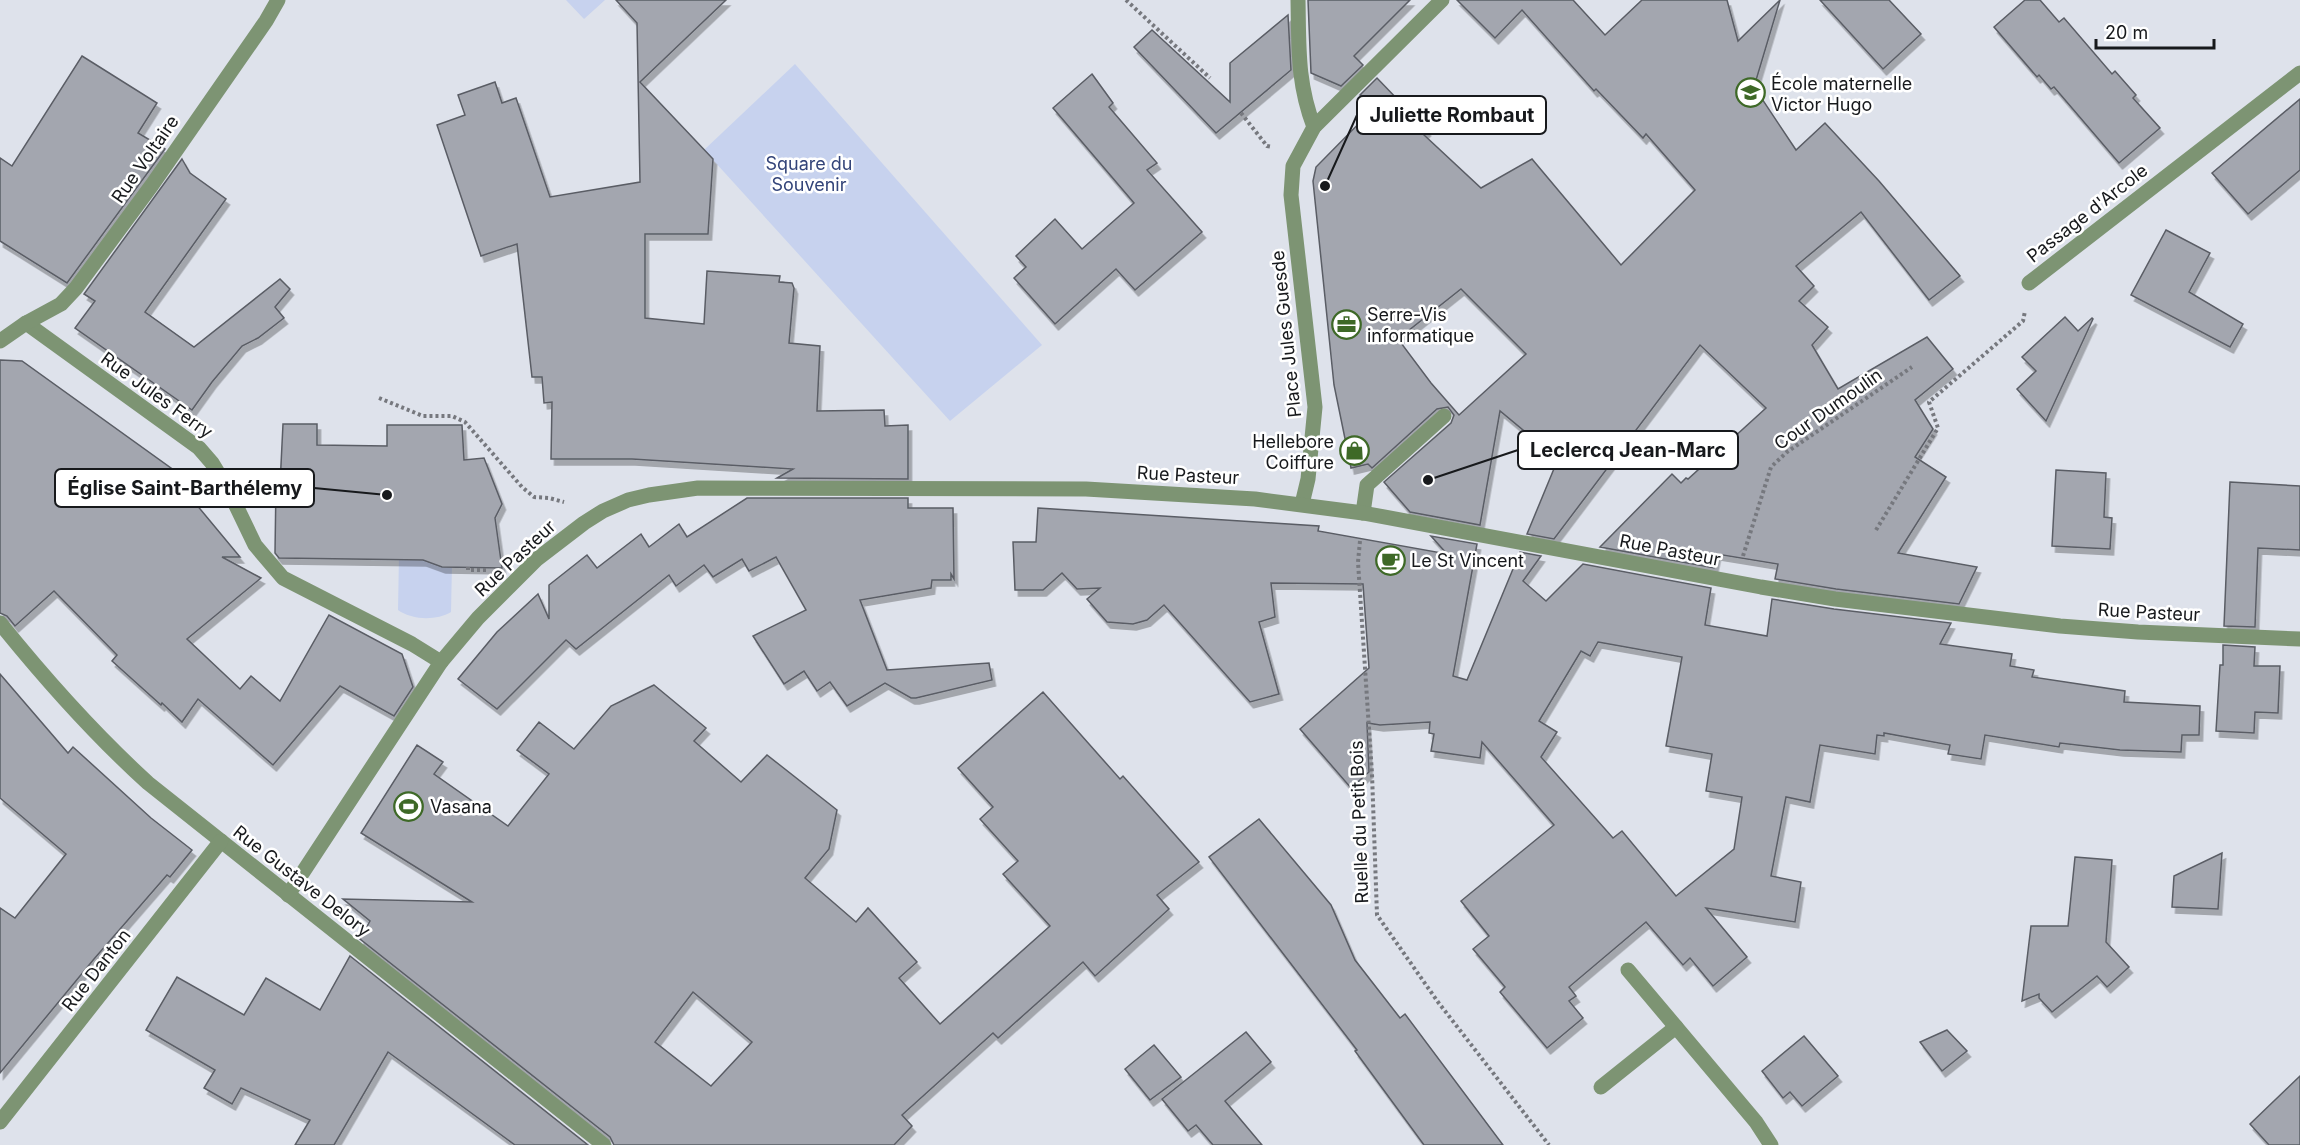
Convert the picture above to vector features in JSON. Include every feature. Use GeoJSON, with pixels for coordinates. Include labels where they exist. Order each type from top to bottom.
{"type":"FeatureCollection","features":[{"type":"Feature","properties":{"kind":"street","name":"Rue Voltaire"},"geometry":{"type":"LineString","coordinates":[[0,341],[26,323],[61,304],[76,288],[152,185],[266,21],[278,0]]}},
{"type":"Feature","properties":{"kind":"street"},"geometry":{"type":"LineString","coordinates":[[1298,0],[1300,83],[1304,102],[1314,128]]}},
{"type":"Feature","properties":{"kind":"street","name":"Place Jules Guesde"},"geometry":{"type":"LineString","coordinates":[[1302,504],[1308,479],[1315,408],[1291,195],[1293,166],[1314,128],[1442,0]]}},
{"type":"Feature","properties":{"kind":"street","name":"Passage d'Arcole"},"geometry":{"type":"LineString","coordinates":[[2029,283],[2300,73]]}},
{"type":"Feature","properties":{"kind":"street","name":"Rue Jules Ferry"},"geometry":{"type":"LineString","coordinates":[[26,323],[199,448],[212,463],[229,491],[255,545],[283,578],[412,644],[441,662]]}},
{"type":"Feature","properties":{"kind":"street"},"geometry":{"type":"LineString","coordinates":[[1363,513],[1367,485],[1444,416]]}},
{"type":"Feature","properties":{"kind":"street","name":"Rue Pasteur"},"geometry":{"type":"LineString","coordinates":[[288,895],[441,662],[478,618],[537,558],[584,523],[628,500],[674,490],[698,488],[1074,489],[1203,495],[1302,504],[1363,513],[1835,599],[2060,626],[2300,639]]}},
{"type":"Feature","properties":{"kind":"street","name":"Rue Gustave Delory"},"geometry":{"type":"LineString","coordinates":[[0,622],[42,675],[93,732],[148,783],[604,1145]]}},
{"type":"Feature","properties":{"kind":"street","name":"Rue Danton"},"geometry":{"type":"LineString","coordinates":[[0,1122],[221,842]]}},
{"type":"Feature","properties":{"kind":"street"},"geometry":{"type":"LineString","coordinates":[[1628,970],[1756,1122],[1771,1145]]}},
{"type":"Feature","properties":{"kind":"street"},"geometry":{"type":"LineString","coordinates":[[1601,1087],[1676,1027]]}},
{"type":"Feature","properties":{"kind":"path"},"geometry":{"type":"LineString","coordinates":[[1126,0],[1210,78]]}},
{"type":"Feature","properties":{"kind":"path"},"geometry":{"type":"LineString","coordinates":[[1241,113],[1267,146],[1299,152]]}},
{"type":"Feature","properties":{"kind":"path","name":"Passage d'Arcole"},"geometry":{"type":"LineString","coordinates":[[1876,530],[1938,428],[1929,402],[2023,321],[2029,283]]}},
{"type":"Feature","properties":{"kind":"path","name":"Cour Dumoulin"},"geometry":{"type":"LineString","coordinates":[[1735,582],[1771,467],[1787,452],[1912,368]]}},
{"type":"Feature","properties":{"kind":"path"},"geometry":{"type":"LineString","coordinates":[[379,398],[423,416],[452,416],[465,422],[522,487],[534,497],[549,498]]}},
{"type":"Feature","properties":{"kind":"path"},"geometry":{"type":"LineString","coordinates":[[272,501],[274,478]]}},
{"type":"Feature","properties":{"kind":"path","name":"Ruelle du Petit Bois"},"geometry":{"type":"LineString","coordinates":[[1363,513],[1358,562],[1372,774],[1377,915],[1438,1002],[1549,1145]]}},
{"type":"Feature","properties":{"kind":"path"},"geometry":{"type":"LineString","coordinates":[[468,567],[468,570],[490,570]]}},
{"type":"Feature","properties":{"kind":"green space"},"geometry":{"type":"Polygon","coordinates":[[[566,0],[605,0],[584,19],[566,0]]]}},
{"type":"Feature","properties":{"kind":"green space","name":"Square du Souvenir"},"geometry":{"type":"Polygon","coordinates":[[[795,64],[1042,345],[950,421],[704,150],[795,64]]]}},
{"type":"Feature","properties":{"kind":"green space"},"geometry":{"type":"Polygon","coordinates":[[[399,555],[414,560],[415,555],[452,564],[451,612],[438,617],[424,618],[410,616],[398,610],[399,555]]]}},
{"type":"Feature","properties":{"kind":"building"},"geometry":{"type":"Polygon","coordinates":[[[616,0],[726,0],[640,82],[713,159],[708,234],[645,234],[645,318],[704,324],[707,271],[780,276],[779,282],[792,283],[794,288],[789,343],[820,346],[817,411],[884,410],[885,426],[908,425],[908,479],[777,478],[793,469],[632,459],[551,459],[552,402],[544,403],[542,377],[532,377],[517,244],[481,256],[437,125],[465,115],[458,95],[495,82],[502,103],[516,98],[550,197],[640,182],[637,23],[616,0]]]}},
{"type":"Feature","properties":{"kind":"building"},"geometry":{"type":"Polygon","coordinates":[[[1308,0],[1410,0],[1354,56],[1363,65],[1341,86],[1311,73],[1308,0]]]}},
{"type":"Feature","properties":{"kind":"building"},"geometry":{"type":"Polygon","coordinates":[[[1457,0],[1573,0],[1605,35],[1642,0],[1727,0],[1738,41],[1780,0],[1754,87],[1796,150],[1825,123],[1879,181],[1960,276],[1929,300],[1861,212],[1796,266],[1814,286],[1799,301],[1828,327],[1812,345],[1838,389],[1927,337],[1953,369],[1915,400],[1933,429],[1915,457],[1946,477],[1898,553],[1977,567],[1959,604],[1775,579],[1778,564],[1717,554],[1714,568],[1600,547],[1672,474],[1681,483],[1686,478],[1688,479],[1766,408],[1700,345],[1554,539],[1527,534],[1558,459],[1500,411],[1480,525],[1410,512],[1384,482],[1451,423],[1454,415],[1448,407],[1437,409],[1372,468],[1368,464],[1351,468],[1334,385],[1313,181],[1316,167],[1379,103],[1360,95],[1377,78],[1427,130],[1423,134],[1481,188],[1532,159],[1621,265],[1695,190],[1646,134],[1643,138],[1596,89],[1594,91],[1522,10],[1495,38],[1457,0]],[[1461,289],[1398,339],[1431,383],[1459,415],[1526,354],[1461,289]]]}},
{"type":"Feature","properties":{"kind":"building"},"geometry":{"type":"Polygon","coordinates":[[[1820,0],[1889,0],[1921,34],[1883,69],[1820,0]]]}},
{"type":"Feature","properties":{"kind":"building"},"geometry":{"type":"Polygon","coordinates":[[[2025,0],[2040,0],[2059,22],[2064,18],[2112,74],[2115,71],[2136,95],[2133,98],[2160,128],[2119,163],[2054,87],[2051,89],[2039,75],[2037,77],[1994,27],[2025,0]]]}},
{"type":"Feature","properties":{"kind":"building"},"geometry":{"type":"Polygon","coordinates":[[[1288,15],[1291,70],[1216,133],[1134,47],[1152,30],[1230,102],[1230,63],[1288,15]]]}},
{"type":"Feature","properties":{"kind":"building"},"geometry":{"type":"Polygon","coordinates":[[[82,56],[157,103],[138,133],[165,149],[67,283],[0,241],[0,158],[12,166],[82,56]]]}},
{"type":"Feature","properties":{"kind":"building"},"geometry":{"type":"Polygon","coordinates":[[[1092,74],[1113,103],[1109,107],[1157,163],[1147,170],[1202,232],[1135,290],[1116,269],[1055,324],[1014,278],[1026,267],[1016,256],[1055,219],[1082,249],[1134,203],[1053,108],[1092,74]]]}},
{"type":"Feature","properties":{"kind":"building"},"geometry":{"type":"Polygon","coordinates":[[[2300,99],[2300,170],[2248,214],[2212,173],[2300,99]]]}},
{"type":"Feature","properties":{"kind":"building"},"geometry":{"type":"Polygon","coordinates":[[[182,159],[190,173],[226,199],[145,312],[194,347],[280,279],[290,289],[275,307],[284,318],[258,338],[242,346],[192,410],[75,328],[95,301],[84,294],[182,159]]]}},
{"type":"Feature","properties":{"kind":"building"},"geometry":{"type":"Polygon","coordinates":[[[2166,230],[2210,253],[2189,292],[2243,324],[2230,347],[2131,295],[2166,230]]]}},
{"type":"Feature","properties":{"kind":"building"},"geometry":{"type":"Polygon","coordinates":[[[2065,317],[2078,331],[2093,319],[2046,421],[2017,389],[2036,371],[2022,357],[2065,317]]]}},
{"type":"Feature","properties":{"kind":"building"},"geometry":{"type":"Polygon","coordinates":[[[0,360],[22,361],[182,476],[186,492],[240,557],[222,557],[261,578],[187,639],[240,689],[251,676],[280,701],[329,615],[402,654],[413,687],[394,716],[340,686],[273,765],[198,699],[182,722],[112,661],[117,655],[54,591],[15,626],[7,616],[0,613],[0,360]]]}},
{"type":"Feature","properties":{"kind":"building"},"geometry":{"type":"Polygon","coordinates":[[[283,424],[317,424],[317,445],[387,446],[387,425],[462,425],[464,460],[484,458],[502,504],[495,518],[502,568],[442,567],[423,560],[279,558],[275,553],[276,484],[280,485],[283,424]]]}},
{"type":"Feature","properties":{"kind":"building"},"geometry":{"type":"Polygon","coordinates":[[[2056,470],[2106,473],[2104,517],[2112,518],[2110,549],[2052,546],[2056,470]]]}},
{"type":"Feature","properties":{"kind":"building"},"geometry":{"type":"Polygon","coordinates":[[[2230,482],[2300,486],[2300,550],[2258,548],[2255,627],[2224,626],[2230,482]]]}},
{"type":"Feature","properties":{"kind":"building"},"geometry":{"type":"Polygon","coordinates":[[[747,498],[908,498],[908,508],[953,508],[954,579],[951,574],[951,580],[932,580],[931,588],[860,600],[887,670],[989,663],[992,680],[916,698],[911,698],[885,683],[847,706],[830,682],[817,691],[804,671],[784,684],[753,636],[806,610],[776,557],[749,571],[742,559],[713,577],[704,565],[676,586],[669,575],[576,649],[566,640],[497,709],[458,679],[497,632],[538,594],[549,619],[549,585],[587,555],[597,568],[641,534],[649,547],[679,524],[687,537],[747,498]]]}},
{"type":"Feature","properties":{"kind":"building"},"geometry":{"type":"Polygon","coordinates":[[[1038,508],[1319,526],[1318,531],[1447,554],[1431,536],[1477,544],[1453,676],[1467,680],[1520,552],[1541,556],[1523,581],[1546,601],[1583,564],[1711,588],[1705,625],[1767,636],[1772,599],[1951,623],[1940,644],[2012,654],[2010,666],[2034,670],[2032,677],[2125,691],[2124,702],[2200,706],[2199,735],[2182,735],[2181,752],[2120,750],[2060,743],[2059,747],[1985,735],[1981,759],[1948,754],[1950,745],[1884,733],[1884,736],[1877,735],[1875,754],[1820,745],[1810,802],[1786,797],[1771,876],[1801,882],[1795,922],[1706,908],[1747,957],[1713,986],[1690,958],[1683,965],[1646,922],[1569,987],[1576,996],[1569,1001],[1583,1018],[1547,1048],[1500,992],[1505,987],[1473,949],[1489,936],[1461,901],[1554,825],[1482,742],[1480,758],[1431,751],[1434,734],[1429,733],[1430,722],[1380,725],[1367,723],[1369,772],[1351,788],[1300,729],[1369,668],[1363,584],[1271,583],[1275,617],[1259,622],[1279,694],[1250,702],[1164,605],[1147,620],[1133,624],[1107,622],[1087,599],[1100,588],[1077,589],[1062,573],[1043,590],[1015,590],[1013,542],[1036,542],[1038,508]],[[1598,642],[1590,656],[1581,651],[1539,721],[1557,732],[1541,757],[1613,838],[1622,831],[1676,896],[1734,849],[1742,797],[1706,791],[1712,754],[1666,746],[1682,657],[1598,642]]]}},
{"type":"Feature","properties":{"kind":"building"},"geometry":{"type":"Polygon","coordinates":[[[2223,645],[2255,647],[2254,666],[2280,666],[2278,713],[2255,712],[2254,733],[2216,731],[2223,645]]]}},
{"type":"Feature","properties":{"kind":"building"},"geometry":{"type":"Polygon","coordinates":[[[0,674],[68,753],[73,747],[151,818],[192,850],[170,877],[167,875],[94,959],[0,1073],[0,908],[15,918],[66,854],[0,798],[0,674]]]}},
{"type":"Feature","properties":{"kind":"building"},"geometry":{"type":"Polygon","coordinates":[[[654,685],[706,728],[694,741],[741,782],[767,755],[837,810],[829,849],[805,878],[856,922],[868,908],[917,962],[899,978],[940,1024],[1050,926],[1003,874],[1018,861],[980,819],[993,807],[958,768],[1043,692],[1120,779],[1123,776],[1199,862],[1157,895],[1169,909],[1095,976],[1083,962],[998,1038],[993,1033],[902,1115],[912,1126],[894,1145],[614,1145],[610,1137],[360,939],[370,921],[343,899],[472,902],[361,833],[417,745],[443,762],[434,774],[508,826],[549,774],[517,750],[539,722],[574,749],[611,706],[654,685]],[[693,992],[655,1042],[711,1086],[752,1042],[693,992]]]}},
{"type":"Feature","properties":{"kind":"building"},"geometry":{"type":"Polygon","coordinates":[[[1259,819],[1331,905],[1355,960],[1400,1018],[1405,1014],[1503,1145],[1424,1145],[1355,1051],[1357,1050],[1209,857],[1259,819]]]}},
{"type":"Feature","properties":{"kind":"building"},"geometry":{"type":"Polygon","coordinates":[[[2222,853],[2218,909],[2172,907],[2174,876],[2222,853]]]}},
{"type":"Feature","properties":{"kind":"building"},"geometry":{"type":"Polygon","coordinates":[[[2075,857],[2112,860],[2106,942],[2129,967],[2107,987],[2097,976],[2052,1012],[2039,998],[2039,994],[2022,1001],[2031,926],[2068,926],[2075,857]]]}},
{"type":"Feature","properties":{"kind":"building"},"geometry":{"type":"Polygon","coordinates":[[[350,956],[588,1145],[515,1145],[388,1052],[334,1145],[295,1145],[310,1120],[241,1088],[232,1104],[204,1088],[215,1070],[146,1030],[177,977],[244,1015],[266,978],[320,1010],[350,956]]]}},
{"type":"Feature","properties":{"kind":"building"},"geometry":{"type":"Polygon","coordinates":[[[1947,1030],[1967,1051],[1942,1071],[1920,1042],[1947,1030]]]}},
{"type":"Feature","properties":{"kind":"building"},"geometry":{"type":"Polygon","coordinates":[[[1246,1032],[1271,1062],[1225,1101],[1262,1145],[1213,1145],[1196,1125],[1188,1131],[1162,1099],[1246,1032]]]}},
{"type":"Feature","properties":{"kind":"building"},"geometry":{"type":"Polygon","coordinates":[[[1804,1036],[1838,1076],[1802,1106],[1790,1092],[1783,1098],[1762,1071],[1804,1036]]]}},
{"type":"Feature","properties":{"kind":"building"},"geometry":{"type":"Polygon","coordinates":[[[1154,1045],[1181,1077],[1150,1100],[1125,1069],[1154,1045]]]}},
{"type":"Feature","properties":{"kind":"building"},"geometry":{"type":"Polygon","coordinates":[[[2300,1076],[2300,1145],[2269,1145],[2250,1124],[2300,1076]]]}},
{"type":"Feature","properties":{"kind":"place","name":"École maternelle Victor Hugo"},"geometry":{"type":"Point","coordinates":[1750,93]}},
{"type":"Feature","properties":{"kind":"place","name":"Juliette Rombaut"},"geometry":{"type":"Point","coordinates":[1325,186]}},
{"type":"Feature","properties":{"kind":"place","name":"Serre-Vis informatique"},"geometry":{"type":"Point","coordinates":[1346,324]}},
{"type":"Feature","properties":{"kind":"place","name":"Hellebore Coiffure"},"geometry":{"type":"Point","coordinates":[1355,451]}},
{"type":"Feature","properties":{"kind":"place","name":"Leclercq Jean-Marc"},"geometry":{"type":"Point","coordinates":[1428,480]}},
{"type":"Feature","properties":{"kind":"place","name":"Église Saint-Barthélemy"},"geometry":{"type":"Point","coordinates":[387,495]}},
{"type":"Feature","properties":{"kind":"place","name":"Le St Vincent"},"geometry":{"type":"Point","coordinates":[1390,560]}},
{"type":"Feature","properties":{"kind":"place","name":"Vasana"},"geometry":{"type":"Point","coordinates":[409,806]}}]}
